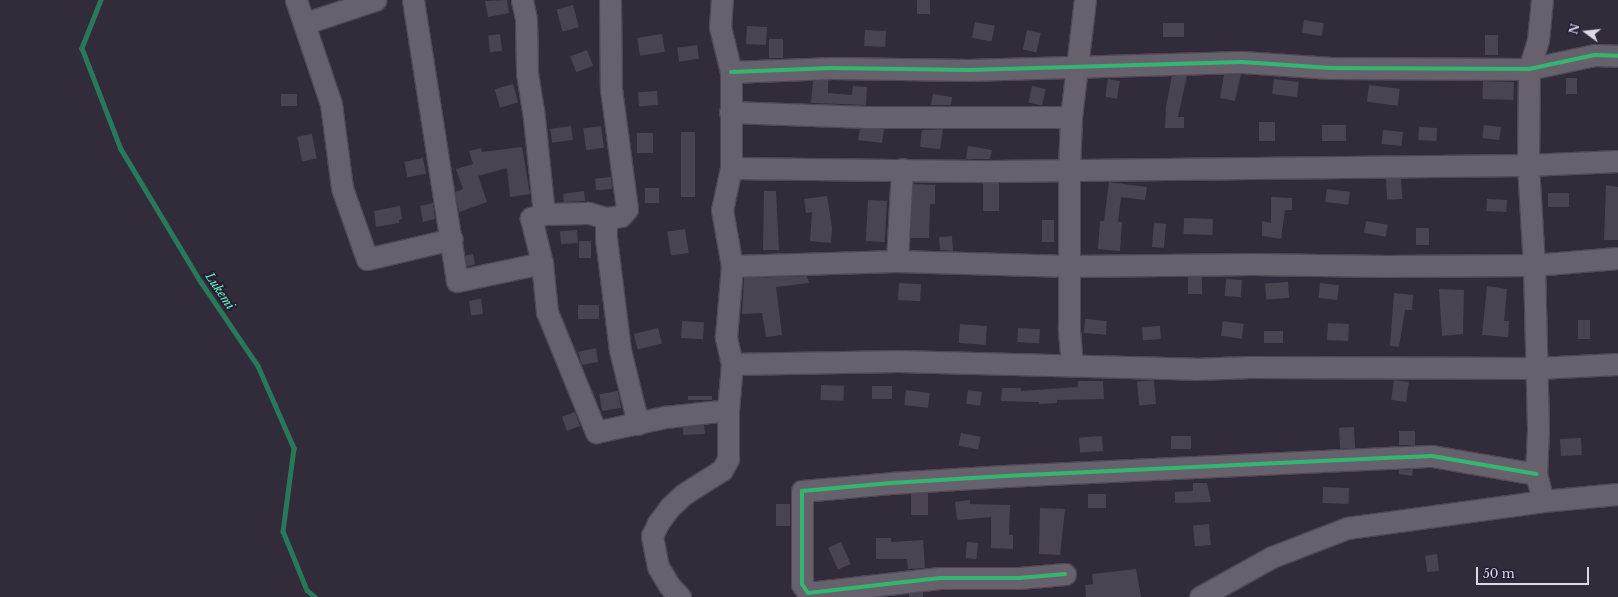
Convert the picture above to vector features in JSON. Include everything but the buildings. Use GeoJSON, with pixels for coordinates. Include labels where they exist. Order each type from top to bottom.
{"type":"FeatureCollection","features":[{"type":"Feature","properties":{"kind":"street"},"geometry":{"type":"LineString","coordinates":[[296,0],[306,23],[331,104],[342,188],[367,259],[452,239]]}},
{"type":"Feature","properties":{"kind":"street"},"geometry":{"type":"LineString","coordinates":[[306,23],[375,0]]}},
{"type":"Feature","properties":{"kind":"street"},"geometry":{"type":"LineString","coordinates":[[413,0],[432,134],[452,239],[457,282],[542,263]]}},
{"type":"Feature","properties":{"kind":"street"},"geometry":{"type":"LineString","coordinates":[[522,0],[526,19],[526,72],[533,109],[544,214]]}},
{"type":"Feature","properties":{"kind":"street"},"geometry":{"type":"LineString","coordinates":[[610,0],[611,89],[627,209],[621,216],[606,218],[588,213],[544,214],[531,218],[542,263],[547,312],[596,432],[665,417],[728,410]]}},
{"type":"Feature","properties":{"kind":"street"},"geometry":{"type":"LineString","coordinates":[[680,597],[668,585],[658,567],[652,536],[658,522],[670,507],[684,494],[722,470],[728,459],[728,410],[732,364],[726,337],[732,266],[722,210],[731,168],[731,72],[720,27],[722,0]]}},
{"type":"Feature","properties":{"kind":"street"},"geometry":{"type":"LineString","coordinates":[[1072,365],[1069,266],[1069,170],[1071,117],[1076,65],[1085,0]]}},
{"type":"Feature","properties":{"kind":"street"},"geometry":{"type":"LineString","coordinates":[[1542,0],[1538,40],[1529,68],[1528,165],[1534,265],[1537,368],[1536,474],[1542,501]]}},
{"type":"Feature","properties":{"kind":"street"},"geometry":{"type":"LineString","coordinates":[[731,72],[832,68],[970,70],[1076,65],[1242,62],[1331,68],[1529,68],[1595,55],[1618,56]]}},
{"type":"Feature","properties":{"kind":"street"},"geometry":{"type":"LineString","coordinates":[[730,112],[867,117],[1071,117]]}},
{"type":"Feature","properties":{"kind":"street"},"geometry":{"type":"LineString","coordinates":[[731,168],[994,171],[1528,165],[1618,161]]}},
{"type":"Feature","properties":{"kind":"street"},"geometry":{"type":"LineString","coordinates":[[897,261],[902,169]]}},
{"type":"Feature","properties":{"kind":"street"},"geometry":{"type":"LineString","coordinates":[[606,218],[620,350],[638,424]]}},
{"type":"Feature","properties":{"kind":"street"},"geometry":{"type":"LineString","coordinates":[[732,266],[897,261],[1069,266],[1534,265],[1618,258]]}},
{"type":"Feature","properties":{"kind":"street"},"geometry":{"type":"LineString","coordinates":[[732,364],[898,362],[1195,369],[1249,366],[1537,368],[1618,364]]}},
{"type":"Feature","properties":{"kind":"street"},"geometry":{"type":"LineString","coordinates":[[1065,574],[1018,578],[940,578],[808,593],[802,584],[802,492],[990,477],[1432,456],[1536,474]]}},
{"type":"Feature","properties":{"kind":"street"},"geometry":{"type":"LineString","coordinates":[[1200,597],[1272,557],[1347,528],[1542,501],[1618,494]]}},
{"type":"Feature","properties":{"kind":"waterway","name":"Lukemi"},"geometry":{"type":"LineString","coordinates":[[101,0],[82,48],[121,149],[201,282],[258,366],[294,448],[283,531],[307,590],[315,597]]}},
{"type":"Feature","properties":{"kind":"cycle path"},"geometry":{"type":"LineString","coordinates":[[731,72],[832,68],[969,70],[1242,62],[1331,68],[1529,69],[1595,55],[1618,56]]}},
{"type":"Feature","properties":{"kind":"cycle path"},"geometry":{"type":"LineString","coordinates":[[1065,574],[1019,578],[940,578],[808,593],[802,584],[802,491],[891,483],[1005,476],[1432,456],[1536,474]]}}]}
